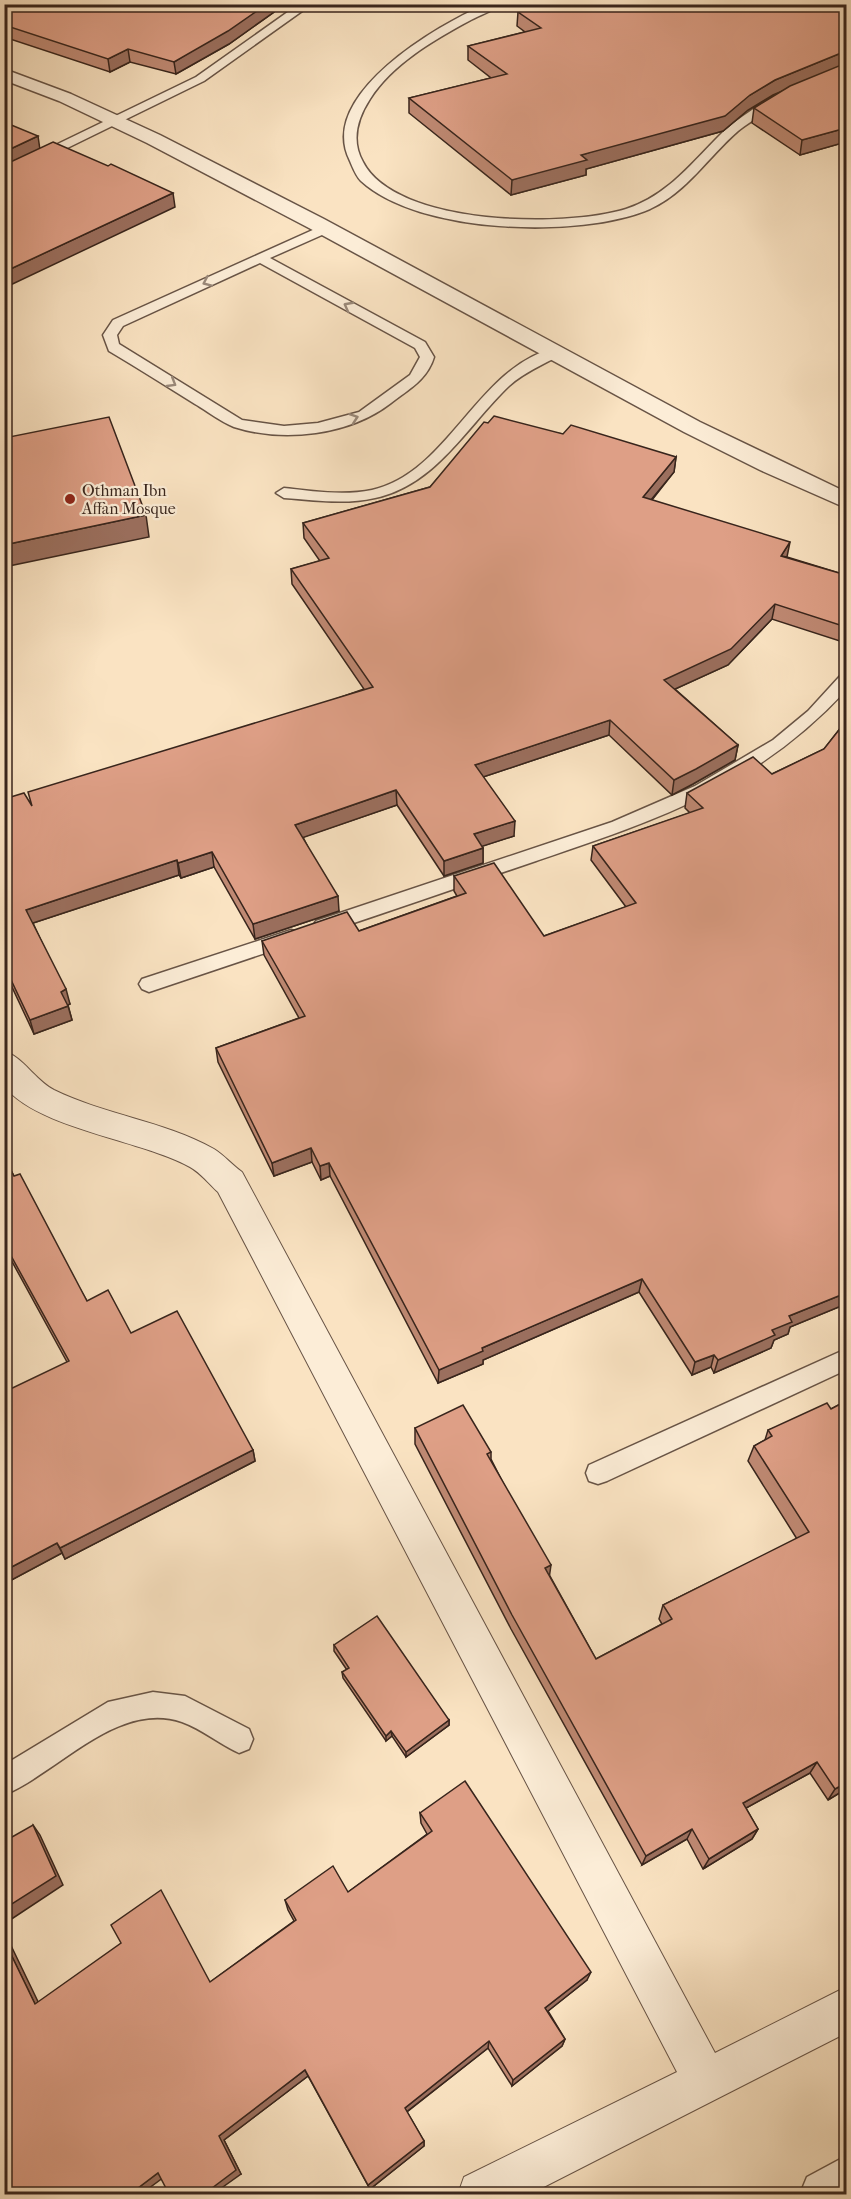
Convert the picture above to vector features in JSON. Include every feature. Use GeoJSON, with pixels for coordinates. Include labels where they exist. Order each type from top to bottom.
{"type":"FeatureCollection","features":[{"type":"Feature","properties":{"kind":"street"},"geometry":{"type":"LineString","coordinates":[[4,74],[45,87],[117,121],[326,228],[745,454],[846,501]]}},
{"type":"Feature","properties":{"kind":"street"},"geometry":{"type":"LineString","coordinates":[[4,1063],[10,1073],[40,1099],[202,1159],[230,1182],[706,2082]]}},
{"type":"Feature","properties":{"kind":"street"},"geometry":{"type":"LineString","coordinates":[[481,2194],[706,2082],[846,2008]]}},
{"type":"Feature","properties":{"kind":"street"},"geometry":{"type":"LineString","coordinates":[[824,2194],[846,2181]]}},
{"type":"Feature","properties":{"kind":"lane"},"geometry":{"type":"LineString","coordinates":[[4,175],[200,79],[288,20],[307,4]]}},
{"type":"Feature","properties":{"kind":"lane"},"geometry":{"type":"LineString","coordinates":[[496,4],[454,23],[424,42],[375,85],[356,112],[349,135],[351,157],[365,178],[386,192],[423,208],[462,219],[496,222],[572,222],[629,212],[658,200],[683,184],[725,137],[750,117],[785,95]]}},
{"type":"Feature","properties":{"kind":"lane"},"geometry":{"type":"LineString","coordinates":[[260,258],[420,345],[427,357],[425,368],[416,379],[365,414],[321,426],[272,429],[237,423],[114,348],[110,343],[112,329],[118,323],[260,258],[326,228]]}},
{"type":"Feature","properties":{"kind":"lane"},"geometry":{"type":"LineString","coordinates":[[284,493],[351,496],[383,491],[406,480],[428,464],[506,381],[555,352]]}},
{"type":"Feature","properties":{"kind":"lane"},"geometry":{"type":"LineString","coordinates":[[149,984],[645,818],[706,791],[773,750],[824,707],[846,680]]}},
{"type":"Feature","properties":{"kind":"lane"},"geometry":{"type":"LineString","coordinates":[[598,1473],[846,1359]]}},
{"type":"Feature","properties":{"kind":"lane"},"geometry":{"type":"LineString","coordinates":[[4,1781],[117,1711],[153,1705],[186,1709],[239,1739]]}},
{"type":"Feature","properties":{"kind":"building"},"geometry":{"type":"Polygon","coordinates":[[[4,4],[267,4],[228,31],[174,62],[128,49],[108,59],[4,25],[4,4]]]}},
{"type":"Feature","properties":{"kind":"building"},"geometry":{"type":"Polygon","coordinates":[[[548,4],[846,4],[846,51],[775,80],[750,95],[725,116],[581,155],[587,160],[512,180],[409,98],[507,74],[468,46],[541,28],[518,12],[548,4]]]}},
{"type":"Feature","properties":{"kind":"building"},"geometry":{"type":"Polygon","coordinates":[[[846,63],[846,128],[802,140],[754,108],[790,86],[846,63]]]}},
{"type":"Feature","properties":{"kind":"building"},"geometry":{"type":"Polygon","coordinates":[[[4,122],[38,136],[4,152],[4,122]]]}},
{"type":"Feature","properties":{"kind":"building"},"geometry":{"type":"Polygon","coordinates":[[[53,142],[108,166],[111,164],[173,193],[4,272],[4,165],[53,142]]]}},
{"type":"Feature","properties":{"kind":"building"},"geometry":{"type":"Polygon","coordinates":[[[494,416],[563,434],[571,425],[676,457],[643,497],[790,542],[781,556],[846,575],[846,627],[775,604],[731,649],[664,680],[738,745],[674,780],[610,720],[475,765],[515,821],[474,834],[483,848],[444,861],[396,790],[295,825],[338,896],[253,924],[212,852],[178,863],[177,860],[26,910],[66,989],[61,992],[68,1006],[30,1020],[4,965],[4,799],[24,793],[32,806],[28,792],[373,687],[291,569],[329,558],[303,523],[430,487],[484,422],[488,423],[494,416]]]}},
{"type":"Feature","properties":{"kind":"building","name":"Othman Ibn Affan Mosque"},"geometry":{"type":"Polygon","coordinates":[[[109,417],[146,515],[4,545],[4,438],[109,417]]]}},
{"type":"Feature","properties":{"kind":"building"},"geometry":{"type":"Polygon","coordinates":[[[846,721],[846,1293],[789,1316],[792,1322],[772,1330],[775,1335],[718,1360],[714,1355],[695,1362],[642,1279],[482,1348],[483,1351],[439,1370],[329,1163],[320,1166],[311,1148],[272,1163],[216,1048],[305,1016],[262,941],[347,912],[359,931],[466,893],[454,876],[494,863],[544,936],[636,903],[593,846],[703,808],[687,793],[753,757],[772,774],[824,749],[846,721]]]}},
{"type":"Feature","properties":{"kind":"building"},"geometry":{"type":"Polygon","coordinates":[[[4,1157],[14,1176],[20,1174],[87,1301],[108,1290],[131,1333],[177,1311],[253,1450],[60,1548],[57,1543],[4,1571],[4,1392],[69,1361],[4,1243],[4,1157]]]}},
{"type":"Feature","properties":{"kind":"building"},"geometry":{"type":"Polygon","coordinates":[[[846,1401],[846,1783],[835,1789],[817,1762],[743,1803],[758,1829],[709,1859],[692,1829],[646,1856],[512,1615],[415,1428],[463,1405],[491,1452],[487,1454],[551,1565],[545,1568],[596,1659],[672,1619],[663,1605],[809,1532],[754,1446],[772,1436],[768,1430],[827,1403],[831,1409],[846,1401]]]}},
{"type":"Feature","properties":{"kind":"building"},"geometry":{"type":"Polygon","coordinates":[[[377,1616],[449,1720],[406,1752],[391,1731],[386,1736],[342,1672],[349,1668],[334,1645],[377,1616]]]}},
{"type":"Feature","properties":{"kind":"building"},"geometry":{"type":"Polygon","coordinates":[[[465,1781],[591,1972],[545,2008],[565,2039],[513,2080],[489,2041],[405,2108],[424,2141],[368,2185],[305,2070],[219,2136],[236,2170],[204,2194],[169,2194],[158,2173],[130,2194],[4,2194],[4,1940],[35,2004],[121,1943],[111,1925],[161,1890],[210,1982],[296,1920],[285,1900],[333,1866],[348,1892],[432,1831],[420,1813],[465,1781]]]}},
{"type":"Feature","properties":{"kind":"building"},"geometry":{"type":"Polygon","coordinates":[[[33,1825],[56,1876],[4,1909],[4,1840],[33,1825]]]}},
{"type":"Feature","properties":{"kind":"place","name":"Othman Ibn Affan Mosque"},"geometry":{"type":"Point","coordinates":[70,499]}}]}
